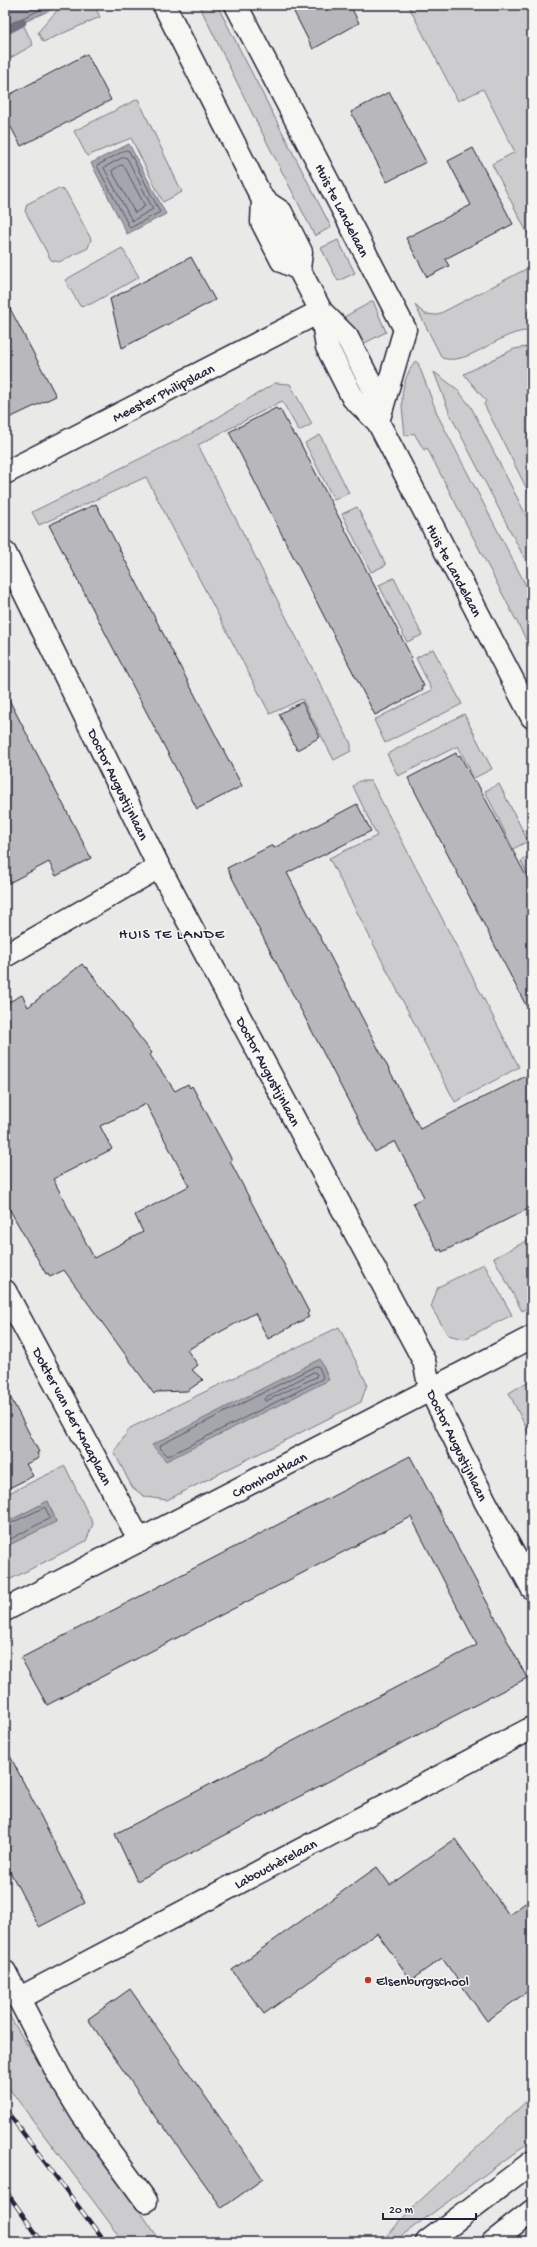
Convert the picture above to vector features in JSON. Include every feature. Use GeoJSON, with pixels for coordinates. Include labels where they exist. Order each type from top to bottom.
{"type":"FeatureCollection","features":[{"type":"Feature","properties":{"kind":"street","name":"Huis te Landelaan"},"geometry":{"type":"LineString","coordinates":[[164,5],[263,200],[262,222],[282,262],[299,269],[321,311],[327,347],[353,398],[378,422],[532,717]]}},
{"type":"Feature","properties":{"kind":"street","name":"Huis te Landelaan"},"geometry":{"type":"LineString","coordinates":[[236,5],[405,330],[378,422]]}},
{"type":"Feature","properties":{"kind":"street","name":"Meester Philipslaan"},"geometry":{"type":"LineString","coordinates":[[5,473],[321,311]]}},
{"type":"Feature","properties":{"kind":"street","name":"Doctor Augustijnlaan"},"geometry":{"type":"LineString","coordinates":[[5,553],[12,585],[159,867],[424,1361],[430,1390],[485,1501],[532,1588]]}},
{"type":"Feature","properties":{"kind":"street"},"geometry":{"type":"LineString","coordinates":[[5,956],[159,867]]}},
{"type":"Feature","properties":{"kind":"street","name":"Dokter van der Knaaplaan"},"geometry":{"type":"LineString","coordinates":[[5,1291],[140,1541]]}},
{"type":"Feature","properties":{"kind":"street","name":"Cromhoutlaan"},"geometry":{"type":"LineString","coordinates":[[5,1610],[532,1337]]}},
{"type":"Feature","properties":{"kind":"street","name":"Labouchèrelaan"},"geometry":{"type":"LineString","coordinates":[[18,1999],[532,1728]]}},
{"type":"Feature","properties":{"kind":"street"},"geometry":{"type":"LineString","coordinates":[[5,1972],[18,1999],[82,2114],[146,2201]]}},
{"type":"Feature","properties":{"kind":"street"},"geometry":{"type":"LineString","coordinates":[[427,2242],[532,2162]]}},
{"type":"Feature","properties":{"kind":"street"},"geometry":{"type":"LineString","coordinates":[[492,2242],[532,2211]]}},
{"type":"Feature","properties":{"kind":"shaded area"},"geometry":{"type":"Polygon","coordinates":[[[62,5],[94,5],[100,17],[43,42],[38,32],[62,5]]]}},
{"type":"Feature","properties":{"kind":"shaded area"},"geometry":{"type":"Polygon","coordinates":[[[199,5],[217,5],[331,227],[315,236],[252,113],[199,5]]]}},
{"type":"Feature","properties":{"kind":"shaded area"},"geometry":{"type":"Polygon","coordinates":[[[408,5],[532,5],[532,242],[492,164],[515,152],[483,89],[458,101],[408,5]]]}},
{"type":"Feature","properties":{"kind":"shaded area"},"geometry":{"type":"Polygon","coordinates":[[[22,22],[33,45],[5,61],[5,31],[22,22]]]}},
{"type":"Feature","properties":{"kind":"shaded area"},"geometry":{"type":"Polygon","coordinates":[[[138,99],[182,192],[163,202],[131,138],[87,156],[74,131],[138,99]]]}},
{"type":"Feature","properties":{"kind":"shaded area"},"geometry":{"type":"Polygon","coordinates":[[[59,188],[66,192],[91,239],[88,248],[59,262],[51,260],[25,211],[27,204],[59,188]]]}},
{"type":"Feature","properties":{"kind":"shaded area"},"geometry":{"type":"Polygon","coordinates":[[[338,240],[355,273],[338,281],[321,248],[338,240]]]}},
{"type":"Feature","properties":{"kind":"shaded area"},"geometry":{"type":"Polygon","coordinates":[[[122,248],[139,277],[91,304],[80,306],[65,280],[122,248]]]}},
{"type":"Feature","properties":{"kind":"shaded area"},"geometry":{"type":"Polygon","coordinates":[[[532,266],[532,331],[509,335],[475,353],[464,357],[453,359],[442,358],[415,305],[425,314],[437,315],[532,266]]]}},
{"type":"Feature","properties":{"kind":"shaded area"},"geometry":{"type":"Polygon","coordinates":[[[373,301],[386,332],[359,346],[344,317],[373,301]]]}},
{"type":"Feature","properties":{"kind":"shaded area"},"geometry":{"type":"Polygon","coordinates":[[[532,346],[532,499],[484,404],[486,401],[464,374],[514,349],[532,346]]]}},
{"type":"Feature","properties":{"kind":"shaded area"},"geometry":{"type":"Polygon","coordinates":[[[415,361],[418,363],[438,416],[532,597],[532,651],[427,448],[424,450],[414,433],[407,436],[405,435],[402,405],[403,389],[405,380],[415,361]]]}},
{"type":"Feature","properties":{"kind":"shaded area"},"geometry":{"type":"Polygon","coordinates":[[[434,372],[457,389],[471,407],[532,527],[532,573],[450,414],[434,372]]]}},
{"type":"Feature","properties":{"kind":"shaded area"},"geometry":{"type":"Polygon","coordinates":[[[275,383],[290,384],[312,424],[299,431],[282,401],[198,445],[351,744],[351,751],[334,760],[302,699],[270,714],[146,477],[39,525],[32,512],[192,433],[275,383]]]}},
{"type":"Feature","properties":{"kind":"shaded area"},"geometry":{"type":"Polygon","coordinates":[[[320,435],[349,493],[334,500],[305,443],[320,435]]]}},
{"type":"Feature","properties":{"kind":"shaded area"},"geometry":{"type":"Polygon","coordinates":[[[357,507],[386,565],[371,572],[342,514],[357,507]]]}},
{"type":"Feature","properties":{"kind":"shaded area"},"geometry":{"type":"Polygon","coordinates":[[[394,578],[422,635],[407,642],[379,585],[394,578]]]}},
{"type":"Feature","properties":{"kind":"shaded area"},"geometry":{"type":"Polygon","coordinates":[[[433,649],[462,704],[385,743],[374,720],[432,690],[416,658],[433,649]]]}},
{"type":"Feature","properties":{"kind":"shaded area"},"geometry":{"type":"Polygon","coordinates":[[[464,714],[492,769],[474,778],[458,746],[398,776],[387,754],[464,714]]]}},
{"type":"Feature","properties":{"kind":"shaded area"},"geometry":{"type":"Polygon","coordinates":[[[359,781],[371,781],[519,1067],[455,1102],[329,858],[377,836],[353,786],[359,781]]]}},
{"type":"Feature","properties":{"kind":"shaded area"},"geometry":{"type":"Polygon","coordinates":[[[499,784],[528,841],[513,849],[485,791],[499,784]]]}},
{"type":"Feature","properties":{"kind":"shaded area"},"geometry":{"type":"Polygon","coordinates":[[[532,855],[532,884],[521,861],[532,855]]]}},
{"type":"Feature","properties":{"kind":"shaded area"},"geometry":{"type":"Polygon","coordinates":[[[532,1238],[532,1306],[522,1311],[494,1258],[532,1238]]]}},
{"type":"Feature","properties":{"kind":"shaded area"},"geometry":{"type":"Polygon","coordinates":[[[484,1264],[512,1315],[464,1339],[448,1335],[431,1307],[438,1287],[484,1264]]]}},
{"type":"Feature","properties":{"kind":"shaded area"},"geometry":{"type":"Polygon","coordinates":[[[339,1327],[367,1384],[361,1402],[167,1500],[145,1497],[132,1487],[114,1452],[130,1428],[339,1327]]]}},
{"type":"Feature","properties":{"kind":"shaded area"},"geometry":{"type":"Polygon","coordinates":[[[532,1379],[532,1440],[509,1393],[532,1379]]]}},
{"type":"Feature","properties":{"kind":"shaded area"},"geometry":{"type":"Polygon","coordinates":[[[65,1466],[93,1524],[86,1541],[5,1582],[5,1547],[56,1521],[48,1501],[5,1523],[5,1495],[65,1466]]]}},
{"type":"Feature","properties":{"kind":"shaded area"},"geometry":{"type":"Polygon","coordinates":[[[9,2015],[24,2040],[161,2242],[124,2242],[5,2083],[5,2018],[9,2015]]]}},
{"type":"Feature","properties":{"kind":"shaded area"},"geometry":{"type":"Polygon","coordinates":[[[532,2096],[532,2140],[393,2242],[375,2242],[388,2235],[410,2210],[532,2096]]]}},
{"type":"Feature","properties":{"kind":"water"},"geometry":{"type":"Polygon","coordinates":[[[5,5],[61,5],[5,31],[5,5]]]}},
{"type":"Feature","properties":{"kind":"water"},"geometry":{"type":"Polygon","coordinates":[[[129,144],[166,214],[127,234],[91,163],[129,144]]]}},
{"type":"Feature","properties":{"kind":"water"},"geometry":{"type":"Polygon","coordinates":[[[320,1359],[329,1380],[166,1461],[152,1445],[320,1359]]]}},
{"type":"Feature","properties":{"kind":"water"},"geometry":{"type":"Polygon","coordinates":[[[48,1501],[56,1522],[5,1547],[5,1523],[48,1501]]]}},
{"type":"Feature","properties":{"kind":"building"},"geometry":{"type":"Polygon","coordinates":[[[310,5],[350,5],[359,23],[313,49],[294,12],[310,5]]]}},
{"type":"Feature","properties":{"kind":"building"},"geometry":{"type":"Polygon","coordinates":[[[87,54],[111,100],[21,146],[5,116],[5,97],[87,54]]]}},
{"type":"Feature","properties":{"kind":"building"},"geometry":{"type":"Polygon","coordinates":[[[389,92],[426,162],[387,182],[351,112],[389,92]]]}},
{"type":"Feature","properties":{"kind":"building"},"geometry":{"type":"Polygon","coordinates":[[[473,148],[513,224],[445,259],[449,266],[427,277],[406,238],[471,205],[448,161],[473,148]]]}},
{"type":"Feature","properties":{"kind":"building"},"geometry":{"type":"Polygon","coordinates":[[[191,257],[215,300],[122,348],[110,299],[191,257]]]}},
{"type":"Feature","properties":{"kind":"building"},"geometry":{"type":"Polygon","coordinates":[[[5,299],[56,396],[5,420],[5,299]]]}},
{"type":"Feature","properties":{"kind":"building"},"geometry":{"type":"Polygon","coordinates":[[[276,408],[278,410],[280,409],[294,436],[296,435],[412,658],[410,659],[424,686],[421,687],[423,690],[375,715],[229,432],[276,408]]]}},
{"type":"Feature","properties":{"kind":"building"},"geometry":{"type":"Polygon","coordinates":[[[96,504],[242,786],[197,809],[49,525],[96,504]]]}},
{"type":"Feature","properties":{"kind":"building"},"geometry":{"type":"Polygon","coordinates":[[[5,692],[91,858],[56,876],[49,862],[5,885],[5,692]]]}},
{"type":"Feature","properties":{"kind":"building"},"geometry":{"type":"Polygon","coordinates":[[[302,702],[320,737],[297,750],[279,714],[302,702]]]}},
{"type":"Feature","properties":{"kind":"building"},"geometry":{"type":"Polygon","coordinates":[[[456,753],[457,756],[460,755],[474,782],[476,781],[532,887],[532,1017],[408,778],[456,753]]]}},
{"type":"Feature","properties":{"kind":"building"},"geometry":{"type":"Polygon","coordinates":[[[357,804],[371,831],[287,873],[420,1129],[532,1073],[532,1207],[442,1252],[441,1249],[438,1251],[413,1203],[424,1197],[395,1141],[375,1152],[227,868],[273,845],[274,848],[357,804]]]}},
{"type":"Feature","properties":{"kind":"building"},"geometry":{"type":"Polygon","coordinates":[[[82,964],[85,968],[86,967],[152,1053],[150,1055],[175,1091],[188,1084],[190,1088],[192,1086],[232,1160],[230,1161],[309,1312],[307,1314],[309,1317],[268,1339],[255,1313],[187,1350],[198,1365],[192,1370],[203,1380],[187,1391],[156,1392],[154,1394],[64,1270],[50,1277],[48,1273],[46,1274],[6,1203],[9,1202],[5,1195],[5,1004],[22,995],[28,1007],[82,964]],[[146,1104],[100,1126],[112,1149],[53,1179],[94,1258],[143,1232],[135,1215],[189,1186],[146,1104]]]}},
{"type":"Feature","properties":{"kind":"building"},"geometry":{"type":"Polygon","coordinates":[[[5,1387],[39,1452],[37,1453],[39,1458],[26,1464],[33,1476],[5,1490],[5,1387]]]}},
{"type":"Feature","properties":{"kind":"building"},"geometry":{"type":"Polygon","coordinates":[[[410,1456],[527,1678],[137,1881],[115,1834],[477,1645],[411,1517],[47,1705],[21,1658],[410,1456]]]}},
{"type":"Feature","properties":{"kind":"building"},"geometry":{"type":"Polygon","coordinates":[[[5,1746],[85,1903],[39,1927],[5,1862],[5,1746]]]}},
{"type":"Feature","properties":{"kind":"building"},"geometry":{"type":"Polygon","coordinates":[[[455,1839],[509,1915],[532,1898],[532,1988],[487,2021],[442,1958],[411,1980],[377,1933],[264,2014],[232,1970],[377,1867],[390,1885],[455,1839]]]}},
{"type":"Feature","properties":{"kind":"building"},"geometry":{"type":"Polygon","coordinates":[[[130,1989],[263,2179],[222,2208],[162,2124],[160,2124],[88,2019],[130,1989]]]}},
{"type":"Feature","properties":{"kind":"waterway"},"geometry":{"type":"LineString","coordinates":[[5,31],[22,22]]}},
{"type":"Feature","properties":{"kind":"railway"},"geometry":{"type":"LineString","coordinates":[[5,2109],[105,2242]]}},
{"type":"Feature","properties":{"kind":"railway"},"geometry":{"type":"LineString","coordinates":[[5,2190],[42,2242]]}},
{"type":"Feature","properties":{"kind":"railway"},"geometry":{"type":"LineString","coordinates":[[5,2232],[12,2242]]}},
{"type":"Feature","properties":{"kind":"place","name":"Elsenburgschool"},"geometry":{"type":"Point","coordinates":[368,1980]}},
{"type":"Feature","properties":{"kind":"district","name":"HUIS TE LANDE"},"geometry":{"type":"Point","coordinates":[172,933]}}]}
